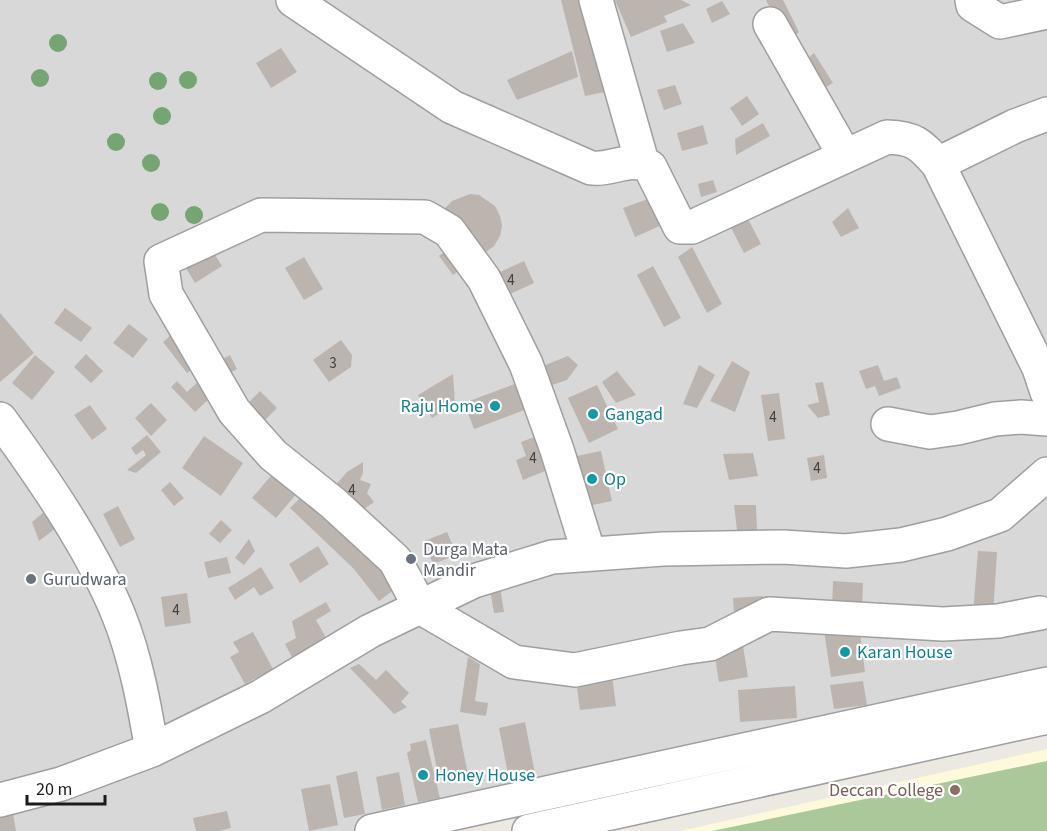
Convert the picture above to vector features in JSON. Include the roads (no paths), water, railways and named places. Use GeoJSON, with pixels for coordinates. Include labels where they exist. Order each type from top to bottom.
{"type":"FeatureCollection","features":[{"type":"Feature","properties":{"kind":"street"},"geometry":{"type":"LineString","coordinates":[[293,0],[452,107],[591,168],[601,170],[631,161],[642,162],[650,167],[681,227],[692,227],[887,137],[906,138],[921,146],[938,164],[1039,368],[1047,392]]}},
{"type":"Feature","properties":{"kind":"street"},"geometry":{"type":"LineString","coordinates":[[596,0],[642,162]]}},
{"type":"Feature","properties":{"kind":"street"},"geometry":{"type":"LineString","coordinates":[[972,0],[974,5],[1000,22],[1047,12]]}},
{"type":"Feature","properties":{"kind":"street"},"geometry":{"type":"LineString","coordinates":[[770,24],[845,156]]}},
{"type":"Feature","properties":{"kind":"street"},"geometry":{"type":"LineString","coordinates":[[938,164],[1015,126],[1047,114]]}},
{"type":"Feature","properties":{"kind":"street"},"geometry":{"type":"LineString","coordinates":[[589,554],[557,450],[525,364],[484,279],[449,231],[425,217],[261,215],[161,261],[166,294],[234,411],[273,455],[333,503],[395,560],[420,607],[514,662],[575,670],[710,644],[769,614],[943,624],[998,621],[1040,613]]}},
{"type":"Feature","properties":{"kind":"street"},"geometry":{"type":"LineString","coordinates":[[888,424],[930,432],[958,428],[994,418],[1047,419]]}},
{"type":"Feature","properties":{"kind":"street"},"geometry":{"type":"LineString","coordinates":[[0,419],[32,463],[85,548],[119,615],[137,670],[152,750]]}},
{"type":"Feature","properties":{"kind":"street"},"geometry":{"type":"LineString","coordinates":[[0,800],[61,784],[152,750],[260,697],[370,631],[474,581],[552,557],[663,549],[759,547],[846,551],[901,545],[947,534],[1000,515],[1047,474]]}},
{"type":"Feature","properties":{"kind":"street"},"geometry":{"type":"LineString","coordinates":[[372,831],[1047,684]]}},
{"type":"Feature","properties":{"kind":"street"},"geometry":{"type":"LineString","coordinates":[[529,831],[1047,717]]}},
{"type":"Feature","properties":{"kind":"place","name":"Raju Home"},"geometry":{"type":"Point","coordinates":[495,406]}},
{"type":"Feature","properties":{"kind":"place","name":"Gangad"},"geometry":{"type":"Point","coordinates":[593,414]}},
{"type":"Feature","properties":{"kind":"place","name":"Op"},"geometry":{"type":"Point","coordinates":[592,479]}},
{"type":"Feature","properties":{"kind":"place","name":"Durga Mata Mandir"},"geometry":{"type":"Point","coordinates":[411,559]}},
{"type":"Feature","properties":{"kind":"place","name":"Gurudwara"},"geometry":{"type":"Point","coordinates":[31,579]}},
{"type":"Feature","properties":{"kind":"place","name":"Karan House"},"geometry":{"type":"Point","coordinates":[845,652]}},
{"type":"Feature","properties":{"kind":"place","name":"Honey House"},"geometry":{"type":"Point","coordinates":[423,775]}},
{"type":"Feature","properties":{"kind":"place","name":"Deccan College"},"geometry":{"type":"Point","coordinates":[955,790]}}]}
